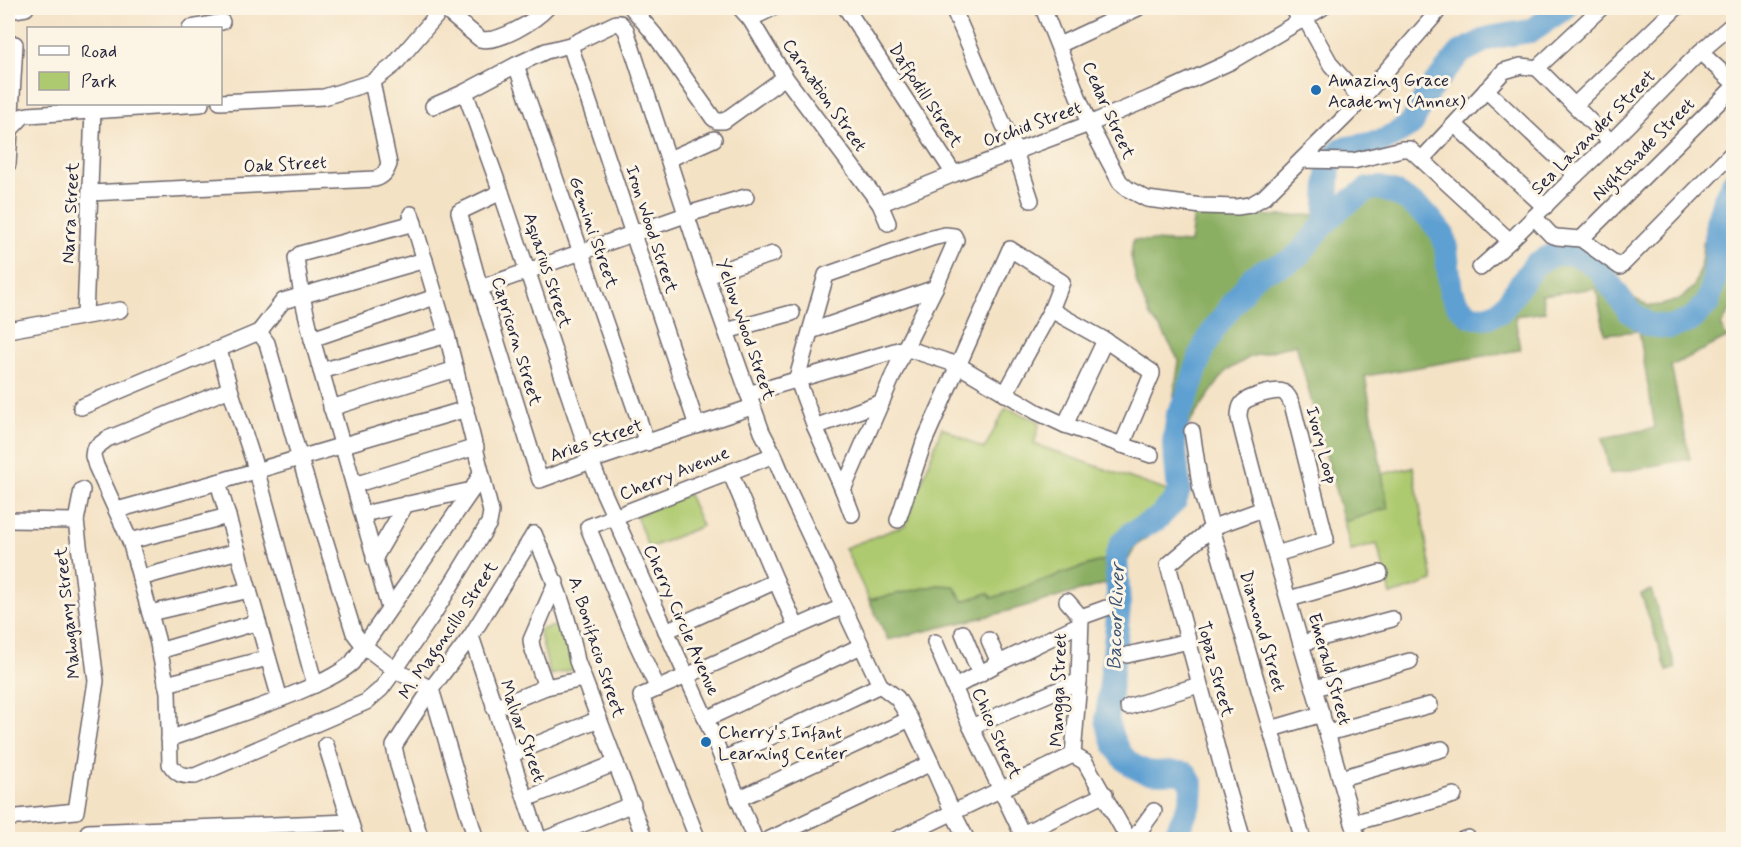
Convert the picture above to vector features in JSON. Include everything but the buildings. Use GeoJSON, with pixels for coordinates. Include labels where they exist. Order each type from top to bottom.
{"type":"FeatureCollection","features":[{"type":"Feature","properties":{"kind":"street"},"geometry":{"type":"LineString","coordinates":[[8,11],[26,8]]}},
{"type":"Feature","properties":{"kind":"street"},"geometry":{"type":"LineString","coordinates":[[222,102],[324,97],[372,81],[394,65],[443,8],[480,39],[486,41],[497,39],[539,16],[547,8]]}},
{"type":"Feature","properties":{"kind":"street"},"geometry":{"type":"LineString","coordinates":[[632,8],[654,34],[717,122],[723,121],[785,77]]}},
{"type":"Feature","properties":{"kind":"street"},"geometry":{"type":"LineString","coordinates":[[745,13],[773,8]]}},
{"type":"Feature","properties":{"kind":"street","name":"Daffodill Street"},"geometry":{"type":"LineString","coordinates":[[846,8],[954,174]]}},
{"type":"Feature","properties":{"kind":"street"},"geometry":{"type":"LineString","coordinates":[[953,8],[1015,151],[1031,200]]}},
{"type":"Feature","properties":{"kind":"street","name":"Cedar Street"},"geometry":{"type":"LineString","coordinates":[[1043,8],[1089,124],[1120,182],[1147,199],[1202,206],[1237,207],[1250,205],[1264,198],[1308,160],[1440,8]]}},
{"type":"Feature","properties":{"kind":"street"},"geometry":{"type":"LineString","coordinates":[[1059,45],[1138,8]]}},
{"type":"Feature","properties":{"kind":"street","name":"Orchid Street"},"geometry":{"type":"LineString","coordinates":[[880,204],[1089,124],[1230,62],[1300,16],[1322,8]]}},
{"type":"Feature","properties":{"kind":"street"},"geometry":{"type":"LineString","coordinates":[[1537,68],[1601,8]]}},
{"type":"Feature","properties":{"kind":"street"},"geometry":{"type":"LineString","coordinates":[[1575,105],[1677,8]]}},
{"type":"Feature","properties":{"kind":"street","name":"Carnation Street"},"geometry":{"type":"LineString","coordinates":[[745,13],[785,77],[880,204],[888,222]]}},
{"type":"Feature","properties":{"kind":"street"},"geometry":{"type":"LineString","coordinates":[[1300,16],[1331,65],[1361,99]]}},
{"type":"Feature","properties":{"kind":"street"},"geometry":{"type":"LineString","coordinates":[[195,27],[222,22]]}},
{"type":"Feature","properties":{"kind":"street","name":"Yellow Wood Street"},"geometry":{"type":"LineString","coordinates":[[570,45],[612,25],[620,23],[626,30],[688,214],[706,275],[762,432],[880,685]]}},
{"type":"Feature","properties":{"kind":"street","name":"Sea Lavander Street"},"geometry":{"type":"LineString","coordinates":[[1480,268],[1611,142],[1700,52],[1734,23]]}},
{"type":"Feature","properties":{"kind":"street"},"geometry":{"type":"LineString","coordinates":[[8,164],[8,132],[15,44]]}},
{"type":"Feature","properties":{"kind":"street"},"geometry":{"type":"LineString","coordinates":[[433,106],[546,51],[570,45]]}},
{"type":"Feature","properties":{"kind":"street","name":"Iron Wood Street"},"geometry":{"type":"LineString","coordinates":[[570,45],[697,426]]}},
{"type":"Feature","properties":{"kind":"street"},"geometry":{"type":"LineString","coordinates":[[1700,52],[1734,85]]}},
{"type":"Feature","properties":{"kind":"street","name":"Gemini Street"},"geometry":{"type":"LineString","coordinates":[[516,65],[647,443]]}},
{"type":"Feature","properties":{"kind":"street"},"geometry":{"type":"LineString","coordinates":[[1422,159],[1504,71],[1521,66],[1537,68],[1611,142]]}},
{"type":"Feature","properties":{"kind":"street","name":"Oak Street"},"geometry":{"type":"LineString","coordinates":[[90,193],[381,177],[386,173],[388,164],[372,81]]}},
{"type":"Feature","properties":{"kind":"street","name":"Nightshade Street"},"geometry":{"type":"LineString","coordinates":[[1581,239],[1734,85]]}},
{"type":"Feature","properties":{"kind":"street"},"geometry":{"type":"LineString","coordinates":[[1486,90],[1576,175]]}},
{"type":"Feature","properties":{"kind":"street","name":"Aquarius Street"},"geometry":{"type":"LineString","coordinates":[[465,92],[591,461],[614,518]]}},
{"type":"Feature","properties":{"kind":"street"},"geometry":{"type":"LineString","coordinates":[[8,132],[23,116],[28,115],[93,111],[113,107],[172,105]]}},
{"type":"Feature","properties":{"kind":"street","name":"Narra Street"},"geometry":{"type":"LineString","coordinates":[[84,316],[93,111]]}},
{"type":"Feature","properties":{"kind":"street"},"geometry":{"type":"LineString","coordinates":[[1455,125],[1539,212],[1554,237],[1581,239],[1620,267],[1734,151]]}},
{"type":"Feature","properties":{"kind":"street"},"geometry":{"type":"LineString","coordinates":[[669,159],[714,139]]}},
{"type":"Feature","properties":{"kind":"street"},"geometry":{"type":"LineString","coordinates":[[1308,160],[1362,159],[1410,149],[1510,241]]}},
{"type":"Feature","properties":{"kind":"street","name":"Capricorn Street"},"geometry":{"type":"LineString","coordinates":[[501,192],[459,212],[480,288],[540,480]]}},
{"type":"Feature","properties":{"kind":"street"},"geometry":{"type":"LineString","coordinates":[[480,288],[688,214],[746,197]]}},
{"type":"Feature","properties":{"kind":"street"},"geometry":{"type":"LineString","coordinates":[[230,389],[107,439],[94,449],[93,456],[130,541],[150,613],[168,692],[170,764],[176,773],[183,776],[195,776],[366,702],[381,689],[395,670],[434,613],[489,523],[491,512],[476,447],[447,335],[412,218],[296,258],[312,339],[389,608]]}},
{"type":"Feature","properties":{"kind":"street"},"geometry":{"type":"LineString","coordinates":[[843,490],[905,348],[956,240],[951,234],[933,238],[826,275],[797,378],[852,514]]}},
{"type":"Feature","properties":{"kind":"street"},"geometry":{"type":"LineString","coordinates":[[898,520],[924,442],[1010,249],[1062,282],[1051,310],[1005,394]]}},
{"type":"Feature","properties":{"kind":"street"},"geometry":{"type":"LineString","coordinates":[[706,275],[773,254]]}},
{"type":"Feature","properties":{"kind":"street"},"geometry":{"type":"LineString","coordinates":[[81,406],[259,332],[283,301],[425,260]]}},
{"type":"Feature","properties":{"kind":"street"},"geometry":{"type":"LineString","coordinates":[[811,331],[935,288]]}},
{"type":"Feature","properties":{"kind":"street"},"geometry":{"type":"LineString","coordinates":[[312,339],[435,297]]}},
{"type":"Feature","properties":{"kind":"street"},"geometry":{"type":"LineString","coordinates":[[8,330],[120,310]]}},
{"type":"Feature","properties":{"kind":"street"},"geometry":{"type":"LineString","coordinates":[[1051,310],[1105,340],[1152,374],[1122,445]]}},
{"type":"Feature","properties":{"kind":"street"},"geometry":{"type":"LineString","coordinates":[[726,331],[792,313]]}},
{"type":"Feature","properties":{"kind":"street"},"geometry":{"type":"LineString","coordinates":[[259,332],[267,343],[354,633],[364,646],[395,670],[431,689],[476,840]]}},
{"type":"Feature","properties":{"kind":"street"},"geometry":{"type":"LineString","coordinates":[[321,371],[447,335]]}},
{"type":"Feature","properties":{"kind":"street"},"geometry":{"type":"LineString","coordinates":[[1065,425],[1105,340]]}},
{"type":"Feature","properties":{"kind":"street"},"geometry":{"type":"LineString","coordinates":[[905,348],[958,365],[1036,412],[1065,425],[1151,455]]}},
{"type":"Feature","properties":{"kind":"street","name":"Aries Street"},"geometry":{"type":"LineString","coordinates":[[540,480],[697,426],[797,378],[905,348]]}},
{"type":"Feature","properties":{"kind":"street"},"geometry":{"type":"LineString","coordinates":[[219,350],[257,472],[315,685]]}},
{"type":"Feature","properties":{"kind":"street"},"geometry":{"type":"LineString","coordinates":[[332,408],[456,369]]}},
{"type":"Feature","properties":{"kind":"street","name":"Ivory Loop"},"geometry":{"type":"LineString","coordinates":[[1263,509],[1239,418],[1239,410],[1241,404],[1246,400],[1280,391],[1286,394],[1293,408],[1326,539],[1276,554]]}},
{"type":"Feature","properties":{"kind":"street"},"geometry":{"type":"LineString","coordinates":[[815,427],[882,402]]}},
{"type":"Feature","properties":{"kind":"street"},"geometry":{"type":"LineString","coordinates":[[117,510],[257,472],[343,444],[466,409]]}},
{"type":"Feature","properties":{"kind":"street","name":"Diamond Street"},"geometry":{"type":"LineString","coordinates":[[1192,431],[1201,491],[1303,840]]}},
{"type":"Feature","properties":{"kind":"street"},"geometry":{"type":"LineString","coordinates":[[354,484],[476,447]]}},
{"type":"Feature","properties":{"kind":"street","name":"Cherry Avenue"},"geometry":{"type":"LineString","coordinates":[[658,689],[588,527],[774,455]]}},
{"type":"Feature","properties":{"kind":"street"},"geometry":{"type":"LineString","coordinates":[[730,472],[796,626]]}},
{"type":"Feature","properties":{"kind":"street"},"geometry":{"type":"LineString","coordinates":[[169,739],[315,685],[352,663],[472,490],[481,473]]}},
{"type":"Feature","properties":{"kind":"street"},"geometry":{"type":"LineString","coordinates":[[218,482],[280,699]]}},
{"type":"Feature","properties":{"kind":"street","name":"Mahogany Street"},"geometry":{"type":"LineString","coordinates":[[76,811],[96,681],[76,521],[82,490]]}},
{"type":"Feature","properties":{"kind":"street"},"geometry":{"type":"LineString","coordinates":[[363,514],[472,490]]}},
{"type":"Feature","properties":{"kind":"street"},"geometry":{"type":"LineString","coordinates":[[374,559],[406,504]]}},
{"type":"Feature","properties":{"kind":"street"},"geometry":{"type":"LineString","coordinates":[[1213,527],[1263,509]]}},
{"type":"Feature","properties":{"kind":"street","name":"Emerald Street"},"geometry":{"type":"LineString","coordinates":[[1263,509],[1358,840]]}},
{"type":"Feature","properties":{"kind":"street"},"geometry":{"type":"LineString","coordinates":[[130,541],[228,516]]}},
{"type":"Feature","properties":{"kind":"street","name":"Cherry Circle Avenue"},"geometry":{"type":"LineString","coordinates":[[614,518],[706,719],[755,840]]}},
{"type":"Feature","properties":{"kind":"street","name":"Mahogany Street"},"geometry":{"type":"LineString","coordinates":[[8,520],[76,521]]}},
{"type":"Feature","properties":{"kind":"street","name":"Topaz Street"},"geometry":{"type":"LineString","coordinates":[[1213,527],[1168,565],[1243,840]]}},
{"type":"Feature","properties":{"kind":"street","name":"A. Bonifacio Street"},"geometry":{"type":"LineString","coordinates":[[534,534],[556,582],[572,632],[577,661],[645,840]]}},
{"type":"Feature","properties":{"kind":"street","name":"M. Magoncillo Street"},"geometry":{"type":"LineString","coordinates":[[421,840],[394,746],[431,689],[471,636],[534,534]]}},
{"type":"Feature","properties":{"kind":"street"},"geometry":{"type":"LineString","coordinates":[[140,578],[238,551]]}},
{"type":"Feature","properties":{"kind":"street"},"geometry":{"type":"LineString","coordinates":[[1289,599],[1380,573]]}},
{"type":"Feature","properties":{"kind":"street"},"geometry":{"type":"LineString","coordinates":[[546,687],[531,640],[556,582]]}},
{"type":"Feature","properties":{"kind":"street"},"geometry":{"type":"LineString","coordinates":[[666,631],[776,582]]}},
{"type":"Feature","properties":{"kind":"street"},"geometry":{"type":"LineString","coordinates":[[150,613],[249,590]]}},
{"type":"Feature","properties":{"kind":"street","name":"Mangga Street"},"geometry":{"type":"LineString","coordinates":[[1067,601],[1080,621],[1079,681],[1073,755],[1085,762],[1105,794],[1127,839]]}},
{"type":"Feature","properties":{"kind":"street"},"geometry":{"type":"LineString","coordinates":[[698,840],[641,696],[842,607]]}},
{"type":"Feature","properties":{"kind":"street"},"geometry":{"type":"LineString","coordinates":[[955,687],[1106,608]]}},
{"type":"Feature","properties":{"kind":"street"},"geometry":{"type":"LineString","coordinates":[[1302,643],[1392,619]]}},
{"type":"Feature","properties":{"kind":"street"},"geometry":{"type":"LineString","coordinates":[[159,651],[258,622]]}},
{"type":"Feature","properties":{"kind":"street"},"geometry":{"type":"LineString","coordinates":[[963,633],[980,674]]}},
{"type":"Feature","properties":{"kind":"street","name":"Malvar Street"},"geometry":{"type":"LineString","coordinates":[[471,636],[541,840]]}},
{"type":"Feature","properties":{"kind":"street"},"geometry":{"type":"LineString","coordinates":[[988,640],[999,663]]}},
{"type":"Feature","properties":{"kind":"street"},"geometry":{"type":"LineString","coordinates":[[1127,655],[1189,640]]}},
{"type":"Feature","properties":{"kind":"street","name":"Chico Street"},"geometry":{"type":"LineString","coordinates":[[935,642],[1023,837]]}},
{"type":"Feature","properties":{"kind":"street"},"geometry":{"type":"LineString","coordinates":[[706,719],[861,646]]}},
{"type":"Feature","properties":{"kind":"street"},"geometry":{"type":"LineString","coordinates":[[166,684],[268,658]]}},
{"type":"Feature","properties":{"kind":"street"},"geometry":{"type":"LineString","coordinates":[[1315,688],[1410,661]]}},
{"type":"Feature","properties":{"kind":"street"},"geometry":{"type":"LineString","coordinates":[[494,708],[546,687],[584,679]]}},
{"type":"Feature","properties":{"kind":"street"},"geometry":{"type":"LineString","coordinates":[[971,726],[1079,681]]}},
{"type":"Feature","properties":{"kind":"street"},"geometry":{"type":"LineString","coordinates":[[722,760],[880,685],[897,698],[910,719],[967,840]]}},
{"type":"Feature","properties":{"kind":"street"},"geometry":{"type":"LineString","coordinates":[[1128,707],[1199,685]]}},
{"type":"Feature","properties":{"kind":"street"},"geometry":{"type":"LineString","coordinates":[[1328,733],[1430,705]]}},
{"type":"Feature","properties":{"kind":"street"},"geometry":{"type":"LineString","coordinates":[[1271,729],[1322,714]]}},
{"type":"Feature","properties":{"kind":"street"},"geometry":{"type":"LineString","coordinates":[[510,755],[599,719]]}},
{"type":"Feature","properties":{"kind":"street"},"geometry":{"type":"LineString","coordinates":[[738,799],[910,719]]}},
{"type":"Feature","properties":{"kind":"street"},"geometry":{"type":"LineString","coordinates":[[326,745],[356,840]]}},
{"type":"Feature","properties":{"kind":"street"},"geometry":{"type":"LineString","coordinates":[[1341,778],[1442,749]]}},
{"type":"Feature","properties":{"kind":"street"},"geometry":{"type":"LineString","coordinates":[[895,840],[1073,755]]}},
{"type":"Feature","properties":{"kind":"street"},"geometry":{"type":"LineString","coordinates":[[526,800],[616,763]]}},
{"type":"Feature","properties":{"kind":"street"},"geometry":{"type":"LineString","coordinates":[[768,840],[932,763]]}},
{"type":"Feature","properties":{"kind":"street"},"geometry":{"type":"LineString","coordinates":[[1023,837],[1105,794]]}},
{"type":"Feature","properties":{"kind":"street"},"geometry":{"type":"LineString","coordinates":[[1353,822],[1454,795]]}},
{"type":"Feature","properties":{"kind":"street"},"geometry":{"type":"LineString","coordinates":[[541,840],[633,804]]}},
{"type":"Feature","properties":{"kind":"street"},"geometry":{"type":"LineString","coordinates":[[8,818],[76,811],[88,836],[350,822]]}},
{"type":"Feature","properties":{"kind":"street"},"geometry":{"type":"LineString","coordinates":[[1127,839],[1154,811]]}},
{"type":"Feature","properties":{"kind":"green space"},"geometry":{"type":"Polygon","coordinates":[[[1733,173],[1733,305],[1721,326],[1727,338],[1671,366],[1690,459],[1610,474],[1602,438],[1655,428],[1639,331],[1605,334],[1596,288],[1542,295],[1545,312],[1515,316],[1520,350],[1365,376],[1388,508],[1344,522],[1296,344],[1250,357],[1226,371],[1184,433],[1190,492],[1176,515],[1136,546],[1127,562],[1127,580],[888,640],[869,600],[938,585],[954,586],[963,601],[988,593],[992,598],[1108,559],[1116,541],[1164,503],[1173,493],[1169,450],[1170,422],[1179,361],[1163,332],[1150,316],[1137,284],[1131,256],[1133,240],[1190,243],[1194,213],[1273,216],[1321,214],[1364,189],[1377,184],[1386,184],[1401,189],[1420,202],[1443,223],[1452,239],[1459,290],[1471,310],[1482,311],[1493,306],[1534,259],[1546,250],[1570,246],[1592,254],[1609,267],[1635,299],[1649,306],[1662,305],[1681,299],[1694,286],[1700,270],[1706,222],[1713,202],[1725,180],[1733,173]]]}},
{"type":"Feature","properties":{"kind":"green space"},"geometry":{"type":"Polygon","coordinates":[[[1006,408],[1040,422],[1034,444],[1173,493],[1110,553],[1108,559],[992,598],[988,593],[963,601],[938,585],[869,600],[845,548],[906,525],[942,427],[984,449],[1006,408]]]}},
{"type":"Feature","properties":{"kind":"green space"},"geometry":{"type":"Polygon","coordinates":[[[1413,467],[1433,581],[1391,595],[1377,544],[1351,551],[1344,522],[1387,508],[1382,474],[1413,467]]]}},
{"type":"Feature","properties":{"kind":"green space"},"geometry":{"type":"Polygon","coordinates":[[[688,494],[702,526],[649,548],[636,516],[688,494]]]}},
{"type":"Feature","properties":{"kind":"green space"},"geometry":{"type":"Polygon","coordinates":[[[1651,590],[1676,668],[1667,671],[1641,594],[1651,590]]]}},
{"type":"Feature","properties":{"kind":"green space"},"geometry":{"type":"Polygon","coordinates":[[[563,624],[574,669],[550,675],[539,630],[563,624]]]}},
{"type":"Feature","properties":{"kind":"waterway"},"geometry":{"type":"LineString","coordinates":[[1326,222],[1329,163],[1342,149],[1381,142],[1411,125],[1428,92],[1460,53],[1489,38],[1530,31],[1565,8]]}},
{"type":"Feature","properties":{"kind":"waterway","name":"Bacoor River"},"geometry":{"type":"LineString","coordinates":[[1173,840],[1191,801],[1192,785],[1186,774],[1148,772],[1132,765],[1115,745],[1107,719],[1119,607],[1116,558],[1121,544],[1133,532],[1157,519],[1175,501],[1179,490],[1174,443],[1178,414],[1185,402],[1203,349],[1215,328],[1253,277],[1264,270],[1290,261],[1340,208],[1368,189],[1380,188],[1395,193],[1410,202],[1429,217],[1443,235],[1451,292],[1458,305],[1471,316],[1490,316],[1501,311],[1535,264],[1554,254],[1571,253],[1586,259],[1600,270],[1629,311],[1649,325],[1670,327],[1690,321],[1708,303],[1714,280],[1717,222],[1724,200],[1734,181]]}},
{"type":"Feature","properties":{"kind":"place","name":"Amazing Grace Academy (Annex)"},"geometry":{"type":"Point","coordinates":[1316,90]}},
{"type":"Feature","properties":{"kind":"place","name":"Cherry's Infant Learning Center"},"geometry":{"type":"Point","coordinates":[706,742]}}]}
